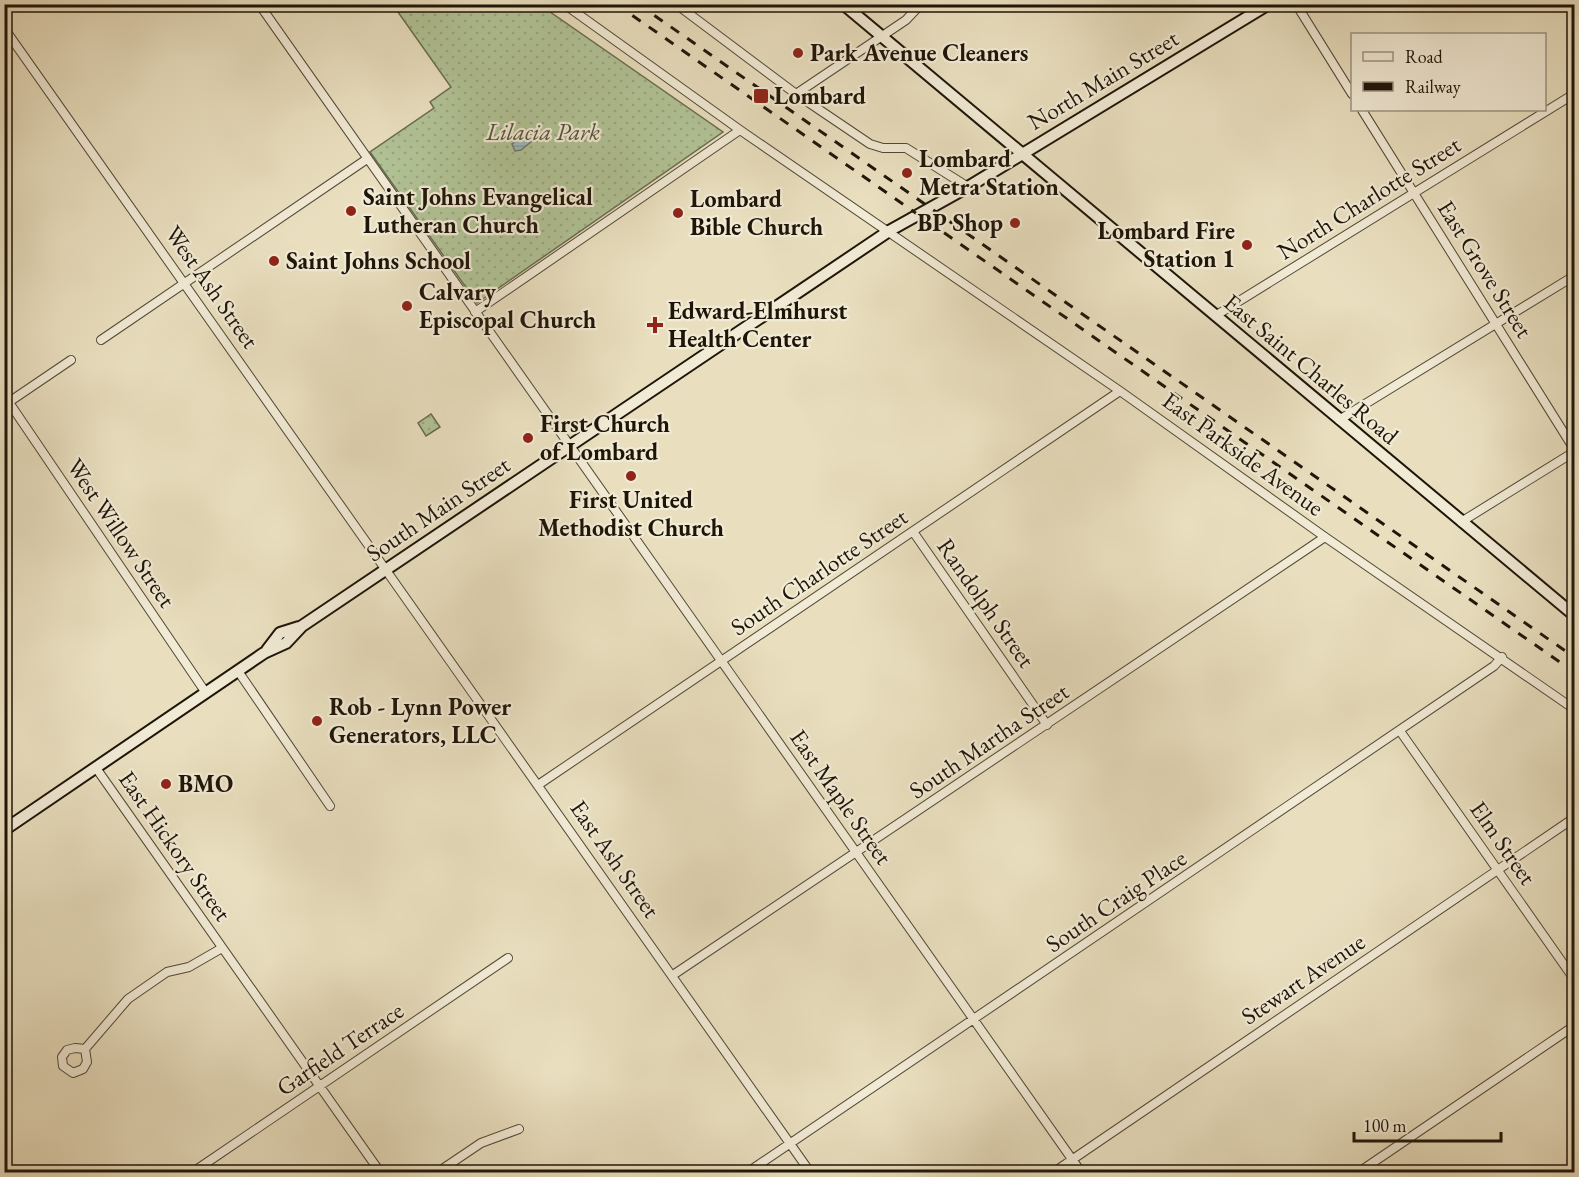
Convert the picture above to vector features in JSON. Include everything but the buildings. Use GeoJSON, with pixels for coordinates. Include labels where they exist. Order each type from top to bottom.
{"type":"FeatureCollection","features":[{"type":"Feature","properties":{"kind":"main road","name":"East Saint Charles Road"},"geometry":{"type":"LineString","coordinates":[[843,4],[1575,615]]}},
{"type":"Feature","properties":{"kind":"main road","name":"North Main Street"},"geometry":{"type":"LineString","coordinates":[[1021,154],[1269,4]]}},
{"type":"Feature","properties":{"kind":"main road","name":"South Main Street"},"geometry":{"type":"LineString","coordinates":[[4,830],[264,653],[286,643],[302,626],[889,231],[1021,154]]}},
{"type":"Feature","properties":{"kind":"street"},"geometry":{"type":"LineString","coordinates":[[4,9],[12,4]]}},
{"type":"Feature","properties":{"kind":"street","name":"East Maple Street"},"geometry":{"type":"LineString","coordinates":[[259,4],[1081,1173]]}},
{"type":"Feature","properties":{"kind":"street","name":"East Parkside Avenue"},"geometry":{"type":"LineString","coordinates":[[564,4],[740,130],[1120,391],[1325,537],[1575,709]]}},
{"type":"Feature","properties":{"kind":"street"},"geometry":{"type":"LineString","coordinates":[[676,4],[796,94],[870,144],[906,148],[968,187]]}},
{"type":"Feature","properties":{"kind":"street"},"geometry":{"type":"LineString","coordinates":[[796,94],[906,20],[921,4]]}},
{"type":"Feature","properties":{"kind":"street"},"geometry":{"type":"LineString","coordinates":[[1296,4],[1351,91]]}},
{"type":"Feature","properties":{"kind":"street","name":"West Ash Street"},"geometry":{"type":"LineString","coordinates":[[4,28],[387,570]]}},
{"type":"Feature","properties":{"kind":"street","name":"North Charlotte Street"},"geometry":{"type":"LineString","coordinates":[[1215,316],[1575,94]]}},
{"type":"Feature","properties":{"kind":"street","name":"East Grove Street"},"geometry":{"type":"LineString","coordinates":[[1363,111],[1575,451]]}},
{"type":"Feature","properties":{"kind":"street"},"geometry":{"type":"LineString","coordinates":[[475,312],[740,130]]}},
{"type":"Feature","properties":{"kind":"street"},"geometry":{"type":"LineString","coordinates":[[101,340],[367,159]]}},
{"type":"Feature","properties":{"kind":"street"},"geometry":{"type":"LineString","coordinates":[[1339,420],[1575,276]]}},
{"type":"Feature","properties":{"kind":"street"},"geometry":{"type":"LineString","coordinates":[[7,398],[71,360]]}},
{"type":"Feature","properties":{"kind":"street","name":"South Charlotte Street"},"geometry":{"type":"LineString","coordinates":[[538,785],[914,533],[1120,391]]}},
{"type":"Feature","properties":{"kind":"street","name":"West Willow Street"},"geometry":{"type":"LineString","coordinates":[[7,398],[206,693]]}},
{"type":"Feature","properties":{"kind":"street"},"geometry":{"type":"LineString","coordinates":[[1461,522],[1575,451]]}},
{"type":"Feature","properties":{"kind":"street","name":"Randolph Street"},"geometry":{"type":"LineString","coordinates":[[914,533],[1047,725]]}},
{"type":"Feature","properties":{"kind":"street","name":"South Martha Street"},"geometry":{"type":"LineString","coordinates":[[673,975],[857,854],[1325,537]]}},
{"type":"Feature","properties":{"kind":"street","name":"East Ash Street"},"geometry":{"type":"LineString","coordinates":[[387,570],[810,1173]]}},
{"type":"Feature","properties":{"kind":"street","name":"South Craig Place"},"geometry":{"type":"LineString","coordinates":[[748,1173],[1400,731],[1494,666],[1502,657]]}},
{"type":"Feature","properties":{"kind":"street"},"geometry":{"type":"LineString","coordinates":[[238,671],[330,806]]}},
{"type":"Feature","properties":{"kind":"street","name":"Elm Street"},"geometry":{"type":"LineString","coordinates":[[1400,731],[1575,979]]}},
{"type":"Feature","properties":{"kind":"street","name":"East Hickory Street"},"geometry":{"type":"LineString","coordinates":[[96,768],[380,1173]]}},
{"type":"Feature","properties":{"kind":"street","name":"Stewart Avenue"},"geometry":{"type":"LineString","coordinates":[[1054,1173],[1575,818]]}},
{"type":"Feature","properties":{"kind":"street","name":"East Hickory Street"},"geometry":{"type":"LineString","coordinates":[[85,1049],[128,999],[167,972],[189,967],[222,948]]}},
{"type":"Feature","properties":{"kind":"street","name":"Garfield Terrace"},"geometry":{"type":"LineString","coordinates":[[193,1173],[508,958]]}},
{"type":"Feature","properties":{"kind":"street"},"geometry":{"type":"LineString","coordinates":[[1359,1173],[1575,1026]]}},
{"type":"Feature","properties":{"kind":"street"},"geometry":{"type":"LineString","coordinates":[[438,1173],[481,1143],[519,1129]]}},
{"type":"Feature","properties":{"kind":"green space","name":"Lilacia Park"},"geometry":{"type":"Polygon","coordinates":[[[393,5],[540,5],[723,132],[477,303],[370,152],[434,108],[430,102],[451,87],[393,5]]]}},
{"type":"Feature","properties":{"kind":"green space"},"geometry":{"type":"Polygon","coordinates":[[[431,414],[440,427],[426,436],[418,423],[431,414]]]}},
{"type":"Feature","properties":{"kind":"water"},"geometry":{"type":"Polygon","coordinates":[[[525,134],[530,135],[532,141],[521,150],[515,151],[512,144],[525,134]]]}},
{"type":"Feature","properties":{"kind":"railway"},"geometry":{"type":"LineString","coordinates":[[616,4],[1574,672]]}},
{"type":"Feature","properties":{"kind":"railway"},"geometry":{"type":"LineString","coordinates":[[638,4],[1574,657]]}},
{"type":"Feature","properties":{"kind":"place","name":"Park Avenue Cleaners"},"geometry":{"type":"Point","coordinates":[798,53]}},
{"type":"Feature","properties":{"kind":"place","name":"Lombard"},"geometry":{"type":"Point","coordinates":[761,96]}},
{"type":"Feature","properties":{"kind":"place","name":"Lombard Metra Station"},"geometry":{"type":"Point","coordinates":[907,173]}},
{"type":"Feature","properties":{"kind":"place","name":"Saint Johns Evangelical Lutheran Church"},"geometry":{"type":"Point","coordinates":[351,211]}},
{"type":"Feature","properties":{"kind":"place","name":"Lombard Bible Church"},"geometry":{"type":"Point","coordinates":[678,213]}},
{"type":"Feature","properties":{"kind":"place","name":"BP Shop"},"geometry":{"type":"Point","coordinates":[1015,223]}},
{"type":"Feature","properties":{"kind":"place","name":"Lombard Fire Station 1"},"geometry":{"type":"Point","coordinates":[1247,245]}},
{"type":"Feature","properties":{"kind":"place","name":"Saint Johns School"},"geometry":{"type":"Point","coordinates":[274,261]}},
{"type":"Feature","properties":{"kind":"place","name":"Calvary Episcopal Church"},"geometry":{"type":"Point","coordinates":[407,306]}},
{"type":"Feature","properties":{"kind":"place","name":"Edward-Elmhurst Health Center"},"geometry":{"type":"Point","coordinates":[655,325]}},
{"type":"Feature","properties":{"kind":"place","name":"First Church of Lombard"},"geometry":{"type":"Point","coordinates":[528,438]}},
{"type":"Feature","properties":{"kind":"place","name":"First United Methodist Church"},"geometry":{"type":"Point","coordinates":[631,476]}},
{"type":"Feature","properties":{"kind":"place","name":"Rob - Lynn Power Generators, LLC"},"geometry":{"type":"Point","coordinates":[317,721]}},
{"type":"Feature","properties":{"kind":"place","name":"BMO"},"geometry":{"type":"Point","coordinates":[166,784]}}]}
